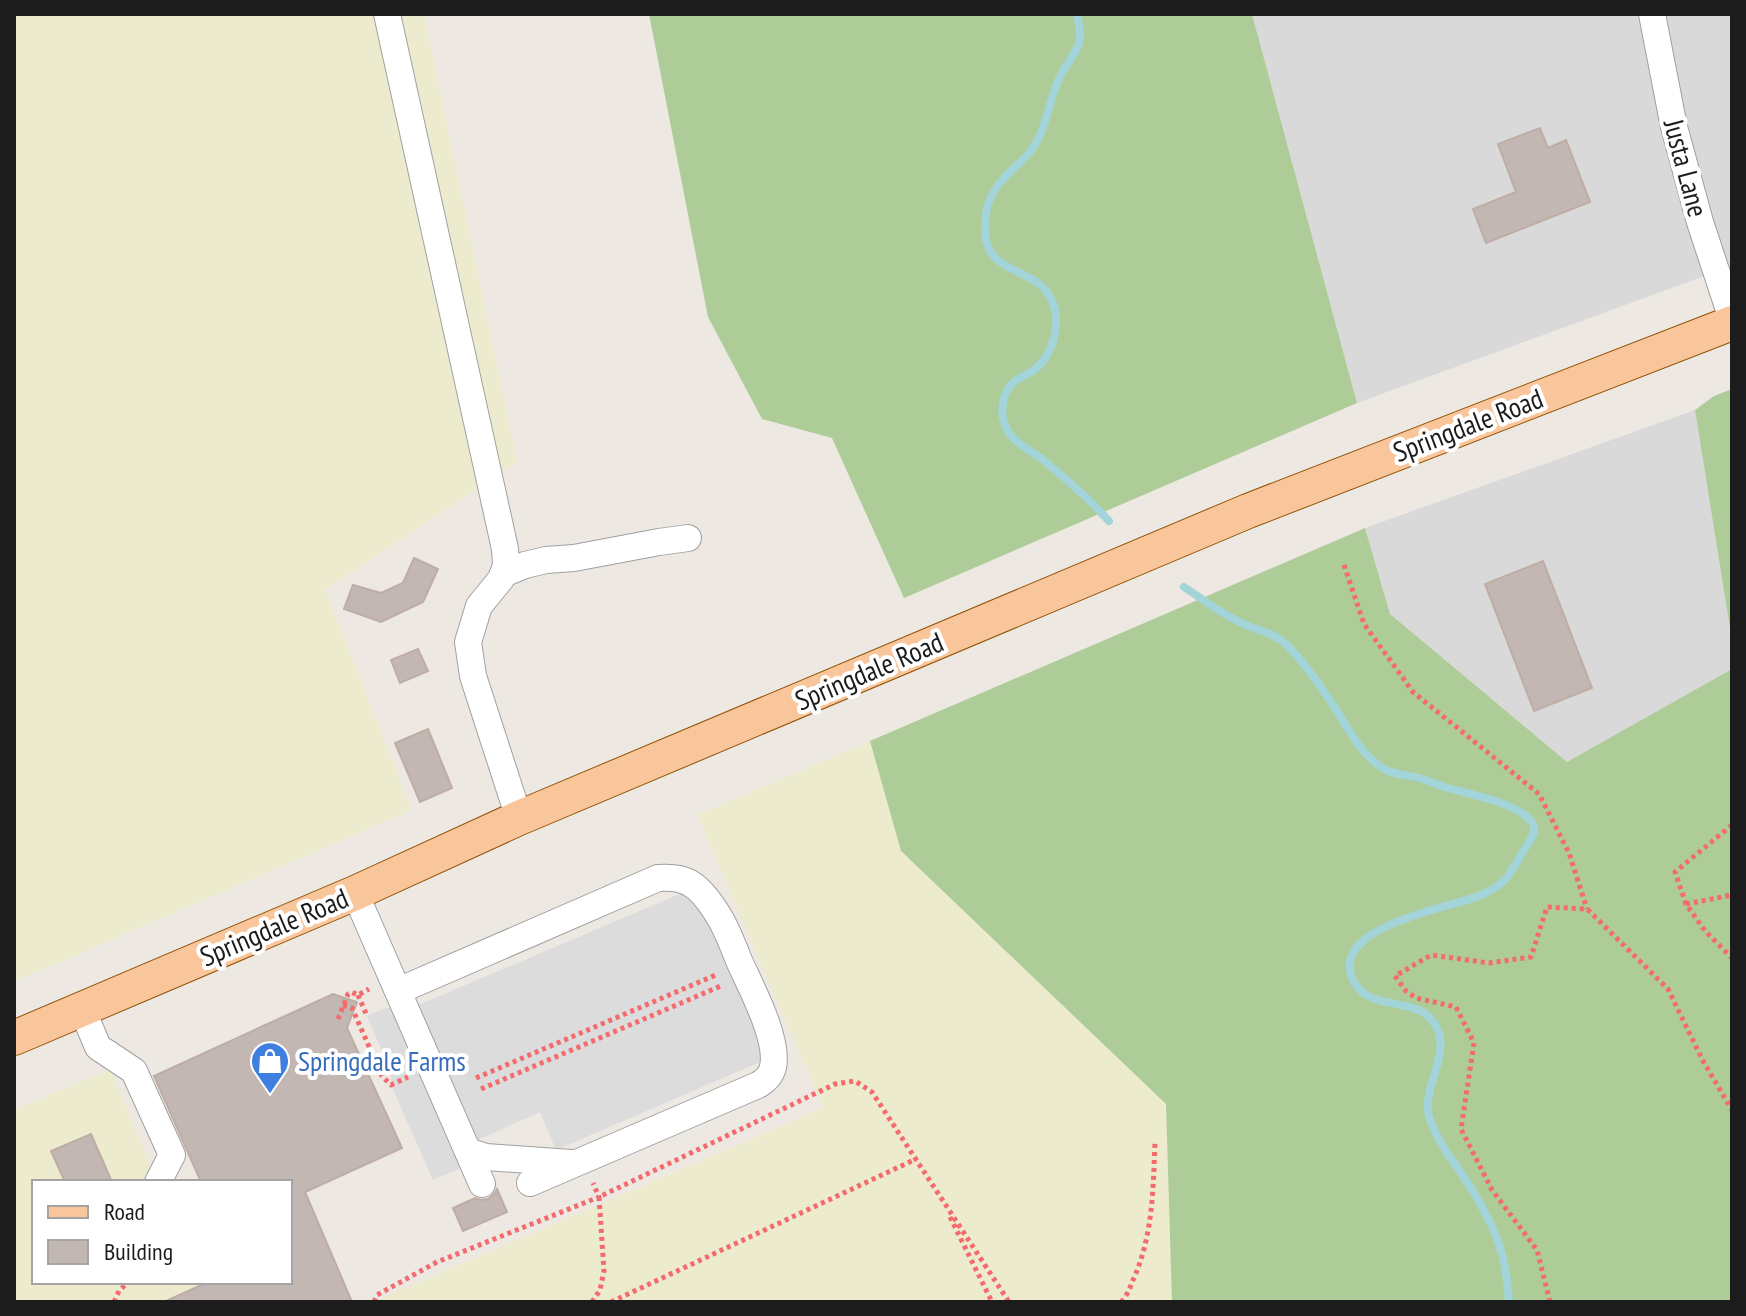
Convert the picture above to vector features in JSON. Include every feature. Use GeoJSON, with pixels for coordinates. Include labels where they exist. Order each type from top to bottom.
{"type":"FeatureCollection","features":[{"type":"Feature","properties":{"kind":"main road","name":"Springdale Road"},"geometry":{"type":"LineString","coordinates":[[14,1038],[355,893],[519,818],[1248,511],[1732,321]]}},
{"type":"Feature","properties":{"kind":"street"},"geometry":{"type":"LineString","coordinates":[[387,14],[505,549],[503,574],[479,606],[468,642],[473,676],[519,818]]}},
{"type":"Feature","properties":{"kind":"street","name":"Justa Lane"},"geometry":{"type":"LineString","coordinates":[[1652,14],[1674,127],[1732,321]]}},
{"type":"Feature","properties":{"kind":"street"},"geometry":{"type":"LineString","coordinates":[[503,574],[546,560],[688,538]]}},
{"type":"Feature","properties":{"kind":"street"},"geometry":{"type":"LineString","coordinates":[[398,991],[658,878],[681,878],[696,887],[708,900],[721,920],[763,1015],[774,1056],[771,1074],[758,1085],[530,1183]]}},
{"type":"Feature","properties":{"kind":"street"},"geometry":{"type":"LineString","coordinates":[[355,893],[482,1184]]}},
{"type":"Feature","properties":{"kind":"street"},"geometry":{"type":"LineString","coordinates":[[82,1009],[98,1047],[134,1071],[172,1155],[159,1180]]}},
{"type":"Feature","properties":{"kind":"street"},"geometry":{"type":"LineString","coordinates":[[468,1151],[486,1157],[580,1162]]}},
{"type":"Feature","properties":{"kind":"path"},"geometry":{"type":"LineString","coordinates":[[1344,565],[1364,624],[1413,692],[1539,794],[1569,853],[1587,909],[1668,989],[1703,1061],[1732,1110]]}},
{"type":"Feature","properties":{"kind":"path"},"geometry":{"type":"LineString","coordinates":[[1732,825],[1675,872],[1686,904],[1705,931],[1732,958]]}},
{"type":"Feature","properties":{"kind":"path"},"geometry":{"type":"LineString","coordinates":[[1686,904],[1732,895]]}},
{"type":"Feature","properties":{"kind":"path"},"geometry":{"type":"LineString","coordinates":[[1550,1302],[1537,1250],[1492,1190],[1461,1129],[1474,1043],[1456,1007],[1416,998],[1406,991],[1395,976],[1431,955],[1489,963],[1531,957],[1547,907],[1587,909]]}},
{"type":"Feature","properties":{"kind":"path"},"geometry":{"type":"LineString","coordinates":[[476,1078],[728,969]]}},
{"type":"Feature","properties":{"kind":"path"},"geometry":{"type":"LineString","coordinates":[[481,1089],[733,980]]}},
{"type":"Feature","properties":{"kind":"path"},"geometry":{"type":"LineString","coordinates":[[688,986],[693,997]]}},
{"type":"Feature","properties":{"kind":"path"},"geometry":{"type":"LineString","coordinates":[[358,995],[369,989]]}},
{"type":"Feature","properties":{"kind":"path"},"geometry":{"type":"LineString","coordinates":[[338,1019],[351,992],[358,995],[366,1012],[355,1013]]}},
{"type":"Feature","properties":{"kind":"path"},"geometry":{"type":"LineString","coordinates":[[646,1004],[651,1015]]}},
{"type":"Feature","properties":{"kind":"path"},"geometry":{"type":"LineString","coordinates":[[343,1005],[352,1008],[382,1076],[391,1085]]}},
{"type":"Feature","properties":{"kind":"path"},"geometry":{"type":"LineString","coordinates":[[605,1022],[610,1033]]}},
{"type":"Feature","properties":{"kind":"path"},"geometry":{"type":"LineString","coordinates":[[564,1040],[569,1051]]}},
{"type":"Feature","properties":{"kind":"path"},"geometry":{"type":"LineString","coordinates":[[521,1059],[526,1070]]}},
{"type":"Feature","properties":{"kind":"path"},"geometry":{"type":"LineString","coordinates":[[374,1302],[377,1295],[437,1262],[599,1197],[835,1084],[855,1081],[872,1092],[1009,1302]]}},
{"type":"Feature","properties":{"kind":"path"},"geometry":{"type":"LineString","coordinates":[[1121,1302],[1143,1259],[1153,1208],[1155,1143]]}},
{"type":"Feature","properties":{"kind":"path"},"geometry":{"type":"LineString","coordinates":[[611,1302],[916,1159]]}},
{"type":"Feature","properties":{"kind":"path"},"geometry":{"type":"LineString","coordinates":[[580,1162],[599,1197],[604,1271],[600,1290],[592,1302]]}},
{"type":"Feature","properties":{"kind":"path"},"geometry":{"type":"LineString","coordinates":[[940,1196],[992,1302]]}},
{"type":"Feature","properties":{"kind":"path"},"geometry":{"type":"LineString","coordinates":[[114,1302],[126,1284]]}},
{"type":"Feature","properties":{"kind":"shaded area"},"geometry":{"type":"Polygon","coordinates":[[[1252,14],[1732,14],[1732,266],[1357,403],[1252,14]]]}},
{"type":"Feature","properties":{"kind":"shaded area"},"geometry":{"type":"Polygon","coordinates":[[[1695,410],[1732,641],[1732,669],[1567,763],[1390,614],[1365,528],[1695,410]]]}},
{"type":"Feature","properties":{"kind":"shaded area"},"geometry":{"type":"Polygon","coordinates":[[[696,887],[774,1056],[556,1150],[540,1112],[466,1145],[473,1163],[433,1180],[391,1085],[391,1072],[367,1016],[386,1008],[423,1003],[696,887]]]}},
{"type":"Feature","properties":{"kind":"green space"},"geometry":{"type":"Polygon","coordinates":[[[14,14],[424,14],[517,462],[325,590],[412,810],[14,982],[14,14]]]}},
{"type":"Feature","properties":{"kind":"green space"},"geometry":{"type":"Polygon","coordinates":[[[649,14],[1252,14],[1357,403],[904,598],[832,438],[762,419],[708,317],[649,14]]]}},
{"type":"Feature","properties":{"kind":"green space"},"geometry":{"type":"Polygon","coordinates":[[[1732,389],[1732,641],[1695,410],[1714,396],[1732,389]]]}},
{"type":"Feature","properties":{"kind":"green space"},"geometry":{"type":"Polygon","coordinates":[[[1365,528],[1390,614],[1567,762],[1732,669],[1732,1302],[1172,1302],[1166,1104],[901,851],[870,741],[1365,528]]]}},
{"type":"Feature","properties":{"kind":"green space"},"geometry":{"type":"Polygon","coordinates":[[[870,741],[901,851],[1167,1104],[1172,1302],[373,1302],[823,1108],[697,815],[870,741]]]}},
{"type":"Feature","properties":{"kind":"green space"},"geometry":{"type":"Polygon","coordinates":[[[110,1069],[157,1180],[32,1180],[32,1284],[203,1284],[210,1302],[14,1302],[14,1110],[110,1069]]]}},
{"type":"Feature","properties":{"kind":"building"},"geometry":{"type":"Polygon","coordinates":[[[1540,128],[1548,148],[1566,140],[1590,202],[1486,243],[1473,209],[1516,192],[1498,144],[1540,128]]]}},
{"type":"Feature","properties":{"kind":"building"},"geometry":{"type":"Polygon","coordinates":[[[414,558],[438,569],[423,602],[381,622],[344,609],[353,585],[381,593],[403,583],[414,558]]]}},
{"type":"Feature","properties":{"kind":"building"},"geometry":{"type":"Polygon","coordinates":[[[1543,561],[1592,688],[1534,711],[1485,584],[1543,561]]]}},
{"type":"Feature","properties":{"kind":"building"},"geometry":{"type":"Polygon","coordinates":[[[418,649],[428,671],[400,683],[391,660],[418,649]]]}},
{"type":"Feature","properties":{"kind":"building"},"geometry":{"type":"Polygon","coordinates":[[[428,729],[452,788],[420,802],[395,743],[428,729]]]}},
{"type":"Feature","properties":{"kind":"building","name":"Springdale Farms"},"geometry":{"type":"Polygon","coordinates":[[[333,994],[357,1002],[347,1028],[402,1148],[305,1192],[352,1302],[164,1302],[204,1284],[292,1284],[292,1180],[200,1180],[154,1076],[333,994]]]}},
{"type":"Feature","properties":{"kind":"building"},"geometry":{"type":"Polygon","coordinates":[[[91,1134],[111,1180],[64,1180],[51,1151],[91,1134]]]}},
{"type":"Feature","properties":{"kind":"building"},"geometry":{"type":"Polygon","coordinates":[[[497,1189],[507,1212],[463,1231],[453,1208],[475,1198],[488,1199],[497,1189]]]}},
{"type":"Feature","properties":{"kind":"waterway"},"geometry":{"type":"LineString","coordinates":[[1077,14],[1079,43],[1057,84],[1042,131],[1033,148],[994,191],[985,229],[987,245],[994,257],[1040,285],[1049,295],[1056,318],[1052,343],[1045,358],[1007,391],[1003,401],[1004,422],[1015,440],[1042,459],[1109,521]]}},
{"type":"Feature","properties":{"kind":"waterway"},"geometry":{"type":"LineString","coordinates":[[1184,587],[1230,617],[1283,642],[1315,679],[1375,763],[1397,774],[1501,803],[1520,812],[1533,824],[1534,832],[1530,840],[1502,883],[1481,895],[1422,913],[1376,932],[1359,944],[1350,960],[1352,978],[1367,996],[1422,1012],[1438,1029],[1440,1053],[1430,1091],[1429,1116],[1440,1141],[1490,1223],[1505,1267],[1509,1302]]}},
{"type":"Feature","properties":{"kind":"place","name":"Springdale Farms"},"geometry":{"type":"Point","coordinates":[270,1095]}}]}
